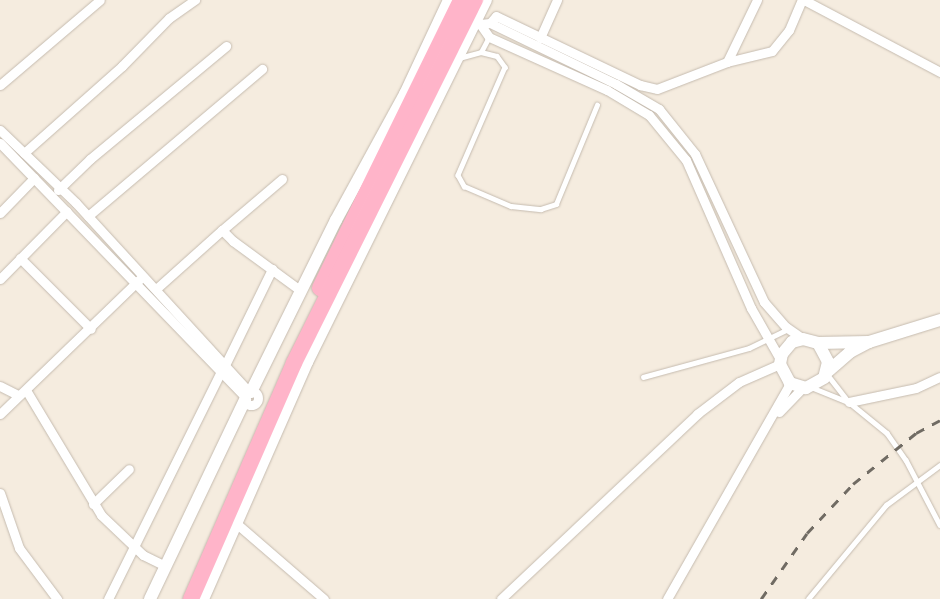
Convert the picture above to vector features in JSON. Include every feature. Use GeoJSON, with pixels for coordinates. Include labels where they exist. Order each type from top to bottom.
{"type":"FeatureCollection","features":[{"type":"Feature","properties":{"kind":"highway"},"geometry":{"type":"LineString","coordinates":[[358,222],[435,43],[475,0]]}},
{"type":"Feature","properties":{"kind":"highway"},"geometry":{"type":"LineString","coordinates":[[180,599],[258,403],[330,277],[461,13]]}},
{"type":"Feature","properties":{"kind":"highway"},"geometry":{"type":"LineString","coordinates":[[191,599],[258,403]]}},
{"type":"Feature","properties":{"kind":"street"},"geometry":{"type":"LineString","coordinates":[[0,85],[100,0]]}},
{"type":"Feature","properties":{"kind":"street"},"geometry":{"type":"LineString","coordinates":[[24,153],[122,66],[170,18],[195,0]]}},
{"type":"Feature","properties":{"kind":"street"},"geometry":{"type":"LineString","coordinates":[[461,13],[486,0]]}},
{"type":"Feature","properties":{"kind":"street"},"geometry":{"type":"LineString","coordinates":[[540,38],[557,0]]}},
{"type":"Feature","properties":{"kind":"street"},"geometry":{"type":"LineString","coordinates":[[727,62],[757,0]]}},
{"type":"Feature","properties":{"kind":"street"},"geometry":{"type":"LineString","coordinates":[[490,22],[496,16],[640,85],[657,89],[727,62],[772,51],[789,30],[803,0],[940,72]]}},
{"type":"Feature","properties":{"kind":"street"},"geometry":{"type":"LineString","coordinates":[[461,13],[490,22],[616,84],[659,109],[695,154],[752,282],[764,302],[788,329],[803,339],[818,343],[869,342]]}},
{"type":"Feature","properties":{"kind":"street"},"geometry":{"type":"LineString","coordinates":[[461,13],[489,36],[607,90],[649,115],[686,160],[743,288],[790,383]]}},
{"type":"Feature","properties":{"kind":"street"},"geometry":{"type":"LineString","coordinates":[[150,599],[166,566],[258,403],[300,290],[330,277],[358,222],[458,58],[461,13]]}},
{"type":"Feature","properties":{"kind":"street"},"geometry":{"type":"LineString","coordinates":[[52,196],[226,46]]}},
{"type":"Feature","properties":{"kind":"street"},"geometry":{"type":"LineString","coordinates":[[88,216],[262,69]]}},
{"type":"Feature","properties":{"kind":"street"},"geometry":{"type":"LineString","coordinates":[[0,130],[3,144],[34,178],[68,210],[136,282],[258,403]]}},
{"type":"Feature","properties":{"kind":"street"},"geometry":{"type":"LineString","coordinates":[[3,144],[24,153],[88,216],[156,288],[223,367]]}},
{"type":"Feature","properties":{"kind":"street"},"geometry":{"type":"LineString","coordinates":[[0,213],[34,178]]}},
{"type":"Feature","properties":{"kind":"street"},"geometry":{"type":"LineString","coordinates":[[156,288],[282,179]]}},
{"type":"Feature","properties":{"kind":"street"},"geometry":{"type":"LineString","coordinates":[[0,279],[68,210]]}},
{"type":"Feature","properties":{"kind":"street"},"geometry":{"type":"LineString","coordinates":[[222,230],[300,290]]}},
{"type":"Feature","properties":{"kind":"street"},"geometry":{"type":"LineString","coordinates":[[20,258],[91,329]]}},
{"type":"Feature","properties":{"kind":"street"},"geometry":{"type":"LineString","coordinates":[[108,599],[272,269]]}},
{"type":"Feature","properties":{"kind":"street"},"geometry":{"type":"LineString","coordinates":[[0,414],[91,329],[144,276]]}},
{"type":"Feature","properties":{"kind":"street"},"geometry":{"type":"LineString","coordinates":[[773,417],[806,387],[850,352],[869,342],[940,320]]}},
{"type":"Feature","properties":{"kind":"street"},"geometry":{"type":"LineString","coordinates":[[501,599],[697,414],[739,382],[780,362],[788,345],[803,339]]}},
{"type":"Feature","properties":{"kind":"street"},"geometry":{"type":"LineString","coordinates":[[818,343],[827,357],[826,373]]}},
{"type":"Feature","properties":{"kind":"street"},"geometry":{"type":"LineString","coordinates":[[850,402],[916,388],[940,377]]}},
{"type":"Feature","properties":{"kind":"street"},"geometry":{"type":"LineString","coordinates":[[790,383],[806,387]]}},
{"type":"Feature","properties":{"kind":"street"},"geometry":{"type":"LineString","coordinates":[[667,599],[773,417],[790,383]]}},
{"type":"Feature","properties":{"kind":"street"},"geometry":{"type":"LineString","coordinates":[[0,386],[22,392],[93,504],[134,548],[166,566]]}},
{"type":"Feature","properties":{"kind":"street"},"geometry":{"type":"LineString","coordinates":[[203,599],[237,524],[258,403]]}},
{"type":"Feature","properties":{"kind":"street"},"geometry":{"type":"LineString","coordinates":[[93,504],[129,468]]}},
{"type":"Feature","properties":{"kind":"street"},"geometry":{"type":"LineString","coordinates":[[0,493],[19,548],[57,599]]}},
{"type":"Feature","properties":{"kind":"street"},"geometry":{"type":"LineString","coordinates":[[237,524],[324,599]]}},
{"type":"Feature","properties":{"kind":"lane"},"geometry":{"type":"LineString","coordinates":[[481,52],[489,36]]}},
{"type":"Feature","properties":{"kind":"lane"},"geometry":{"type":"LineString","coordinates":[[458,58],[481,52],[496,56],[505,67],[458,174],[464,186],[511,206],[542,209],[556,204],[597,105]]}},
{"type":"Feature","properties":{"kind":"lane"},"geometry":{"type":"LineString","coordinates":[[643,377],[768,341],[788,329]]}},
{"type":"Feature","properties":{"kind":"lane"},"geometry":{"type":"LineString","coordinates":[[826,373],[850,402],[886,433],[916,481],[940,526]]}},
{"type":"Feature","properties":{"kind":"lane"},"geometry":{"type":"LineString","coordinates":[[806,387],[850,402]]}},
{"type":"Feature","properties":{"kind":"lane"},"geometry":{"type":"LineString","coordinates":[[808,599],[886,505],[940,465]]}},
{"type":"Feature","properties":{"kind":"railway"},"geometry":{"type":"LineString","coordinates":[[761,599],[807,533],[853,484],[916,433],[940,420]]}}]}
